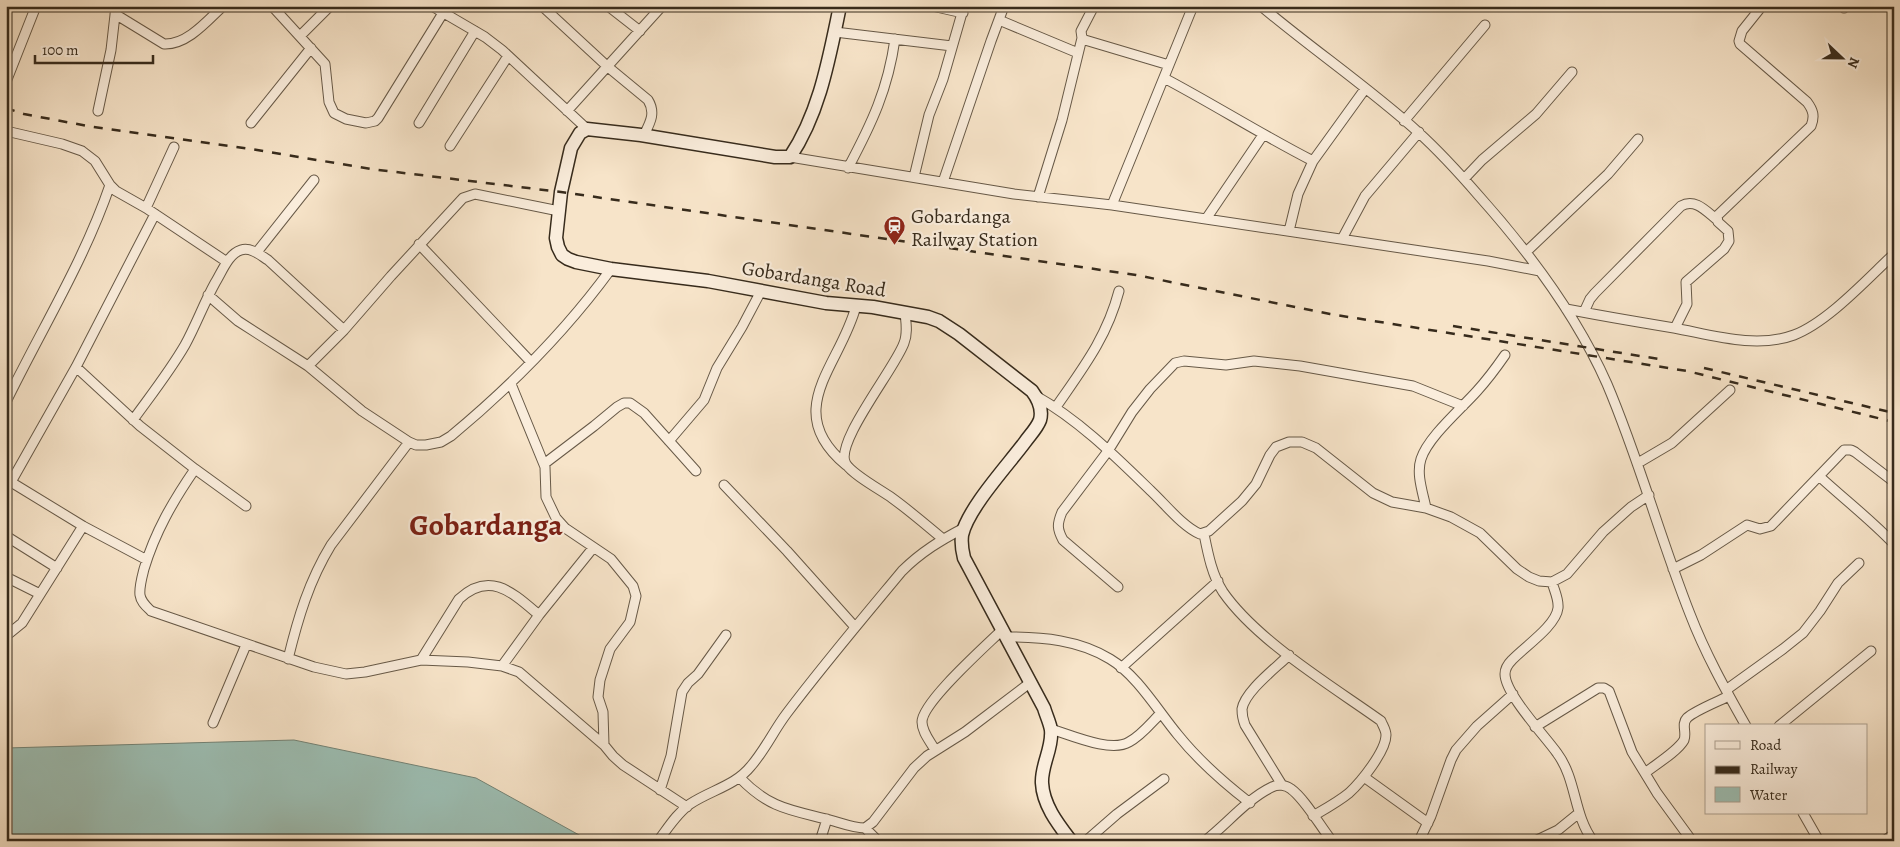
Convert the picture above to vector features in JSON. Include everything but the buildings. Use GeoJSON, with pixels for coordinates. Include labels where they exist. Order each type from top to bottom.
{"type":"FeatureCollection","features":[{"type":"Feature","properties":{"kind":"main road"},"geometry":{"type":"LineString","coordinates":[[587,129],[644,135],[775,157],[790,157],[807,126],[816,104],[825,74],[840,6]]}},
{"type":"Feature","properties":{"kind":"main road","name":"Gobardanga Road"},"geometry":{"type":"LineString","coordinates":[[587,129],[580,134],[571,148],[562,185],[556,238],[562,255],[576,262],[611,270],[708,281],[826,303],[874,307],[928,318],[946,326],[1036,396]]}},
{"type":"Feature","properties":{"kind":"main road"},"geometry":{"type":"LineString","coordinates":[[1036,396],[1040,411],[1037,426],[993,482],[970,516],[962,535],[962,548],[964,558],[1044,708],[1051,729],[1051,740],[1042,781],[1043,791],[1053,815],[1071,841]]}},
{"type":"Feature","properties":{"kind":"street"},"geometry":{"type":"LineString","coordinates":[[6,82],[36,6]]}},
{"type":"Feature","properties":{"kind":"street"},"geometry":{"type":"LineString","coordinates":[[98,111],[111,50],[116,10],[164,44],[173,44],[185,39],[223,6]]}},
{"type":"Feature","properties":{"kind":"street"},"geometry":{"type":"LineString","coordinates":[[272,6],[325,64],[329,102],[334,113],[346,119],[372,122],[378,118],[442,12]]}},
{"type":"Feature","properties":{"kind":"street"},"geometry":{"type":"LineString","coordinates":[[300,36],[330,6]]}},
{"type":"Feature","properties":{"kind":"street"},"geometry":{"type":"LineString","coordinates":[[432,6],[475,31],[508,56],[587,129]]}},
{"type":"Feature","properties":{"kind":"street"},"geometry":{"type":"LineString","coordinates":[[542,6],[608,67],[642,93],[652,106],[653,112],[644,135]]}},
{"type":"Feature","properties":{"kind":"street"},"geometry":{"type":"LineString","coordinates":[[608,6],[640,31]]}},
{"type":"Feature","properties":{"kind":"street"},"geometry":{"type":"LineString","coordinates":[[567,111],[662,6]]}},
{"type":"Feature","properties":{"kind":"street"},"geometry":{"type":"LineString","coordinates":[[914,177],[929,115],[943,79],[963,10],[932,6]]}},
{"type":"Feature","properties":{"kind":"street"},"geometry":{"type":"LineString","coordinates":[[943,182],[1004,6]]}},
{"type":"Feature","properties":{"kind":"street"},"geometry":{"type":"LineString","coordinates":[[1038,197],[1062,120],[1082,38],[1081,30],[1094,6]]}},
{"type":"Feature","properties":{"kind":"street"},"geometry":{"type":"LineString","coordinates":[[1112,205],[1193,6]]}},
{"type":"Feature","properties":{"kind":"street"},"geometry":{"type":"LineString","coordinates":[[1261,6],[1419,132],[1464,178],[1519,241],[1566,309],[1606,383],[1638,463],[1690,615],[1727,693],[1745,724]]}},
{"type":"Feature","properties":{"kind":"street"},"geometry":{"type":"LineString","coordinates":[[1271,14],[1277,6]]}},
{"type":"Feature","properties":{"kind":"street"},"geometry":{"type":"LineString","coordinates":[[1716,219],[1811,126],[1813,120],[1813,112],[1807,102],[1743,47],[1739,41],[1742,31],[1762,6]]}},
{"type":"Feature","properties":{"kind":"street"},"geometry":{"type":"LineString","coordinates":[[999,20],[1078,53]]}},
{"type":"Feature","properties":{"kind":"street"},"geometry":{"type":"LineString","coordinates":[[1404,120],[1485,25]]}},
{"type":"Feature","properties":{"kind":"street"},"geometry":{"type":"LineString","coordinates":[[419,123],[475,31]]}},
{"type":"Feature","properties":{"kind":"street"},"geometry":{"type":"LineString","coordinates":[[835,32],[952,46]]}},
{"type":"Feature","properties":{"kind":"street"},"geometry":{"type":"LineString","coordinates":[[1082,38],[1093,43],[1169,65]]}},
{"type":"Feature","properties":{"kind":"street"},"geometry":{"type":"LineString","coordinates":[[848,168],[874,118],[880,102],[892,67],[896,39]]}},
{"type":"Feature","properties":{"kind":"street"},"geometry":{"type":"LineString","coordinates":[[251,123],[311,48]]}},
{"type":"Feature","properties":{"kind":"street"},"geometry":{"type":"LineString","coordinates":[[450,146],[508,56]]}},
{"type":"Feature","properties":{"kind":"street"},"geometry":{"type":"LineString","coordinates":[[1464,178],[1536,114],[1572,72]]}},
{"type":"Feature","properties":{"kind":"street"},"geometry":{"type":"LineString","coordinates":[[1164,78],[1210,102],[1263,135],[1313,161]]}},
{"type":"Feature","properties":{"kind":"street"},"geometry":{"type":"LineString","coordinates":[[1289,231],[1298,194],[1313,161],[1365,89]]}},
{"type":"Feature","properties":{"kind":"street"},"geometry":{"type":"LineString","coordinates":[[6,131],[62,144],[82,152],[95,161],[116,192],[146,208],[227,262]]}},
{"type":"Feature","properties":{"kind":"street"},"geometry":{"type":"LineString","coordinates":[[1342,239],[1365,196],[1419,132]]}},
{"type":"Feature","properties":{"kind":"street"},"geometry":{"type":"LineString","coordinates":[[1206,219],[1263,135]]}},
{"type":"Feature","properties":{"kind":"street"},"geometry":{"type":"LineString","coordinates":[[1526,252],[1601,180],[1638,138]]}},
{"type":"Feature","properties":{"kind":"street"},"geometry":{"type":"LineString","coordinates":[[146,208],[174,147]]}},
{"type":"Feature","properties":{"kind":"street"},"geometry":{"type":"LineString","coordinates":[[790,157],[848,168],[1038,197],[1112,205],[1488,260],[1540,271]]}},
{"type":"Feature","properties":{"kind":"street"},"geometry":{"type":"LineString","coordinates":[[257,252],[314,180]]}},
{"type":"Feature","properties":{"kind":"street"},"geometry":{"type":"LineString","coordinates":[[6,402],[84,247],[102,208],[110,185]]}},
{"type":"Feature","properties":{"kind":"street"},"geometry":{"type":"LineString","coordinates":[[308,366],[344,330],[419,244],[463,198],[475,194],[559,210]]}},
{"type":"Feature","properties":{"kind":"street"},"geometry":{"type":"LineString","coordinates":[[1584,312],[1595,293],[1681,206],[1691,203],[1696,204],[1716,219],[1728,231],[1729,241],[1724,249],[1686,282],[1687,304],[1675,328]]}},
{"type":"Feature","properties":{"kind":"street"},"geometry":{"type":"LineString","coordinates":[[147,560],[83,526],[9,481],[76,367],[155,214]]}},
{"type":"Feature","properties":{"kind":"street"},"geometry":{"type":"LineString","coordinates":[[419,244],[531,362]]}},
{"type":"Feature","properties":{"kind":"street"},"geometry":{"type":"LineString","coordinates":[[133,420],[182,350],[208,295],[227,262],[234,254],[241,250],[257,252],[344,330]]}},
{"type":"Feature","properties":{"kind":"street"},"geometry":{"type":"LineString","coordinates":[[1566,309],[1753,341],[1766,341],[1793,335],[1816,323],[1894,254]]}},
{"type":"Feature","properties":{"kind":"street"},"geometry":{"type":"LineString","coordinates":[[208,295],[238,321],[308,366],[362,411],[416,445],[441,442],[466,424],[511,384],[586,302],[611,270]]}},
{"type":"Feature","properties":{"kind":"street"},"geometry":{"type":"LineString","coordinates":[[1056,407],[1102,338],[1115,307],[1119,290]]}},
{"type":"Feature","properties":{"kind":"street"},"geometry":{"type":"LineString","coordinates":[[669,441],[704,400],[717,368],[761,291]]}},
{"type":"Feature","properties":{"kind":"street"},"geometry":{"type":"LineString","coordinates":[[856,306],[850,326],[821,384],[816,410],[821,436],[827,446],[847,465],[894,499],[943,539]]}},
{"type":"Feature","properties":{"kind":"street"},"geometry":{"type":"LineString","coordinates":[[847,465],[844,460],[844,451],[850,436],[864,408],[904,345],[906,333],[905,313]]}},
{"type":"Feature","properties":{"kind":"street"},"geometry":{"type":"LineString","coordinates":[[1426,508],[1419,470],[1420,460],[1435,437],[1490,376],[1505,355]]}},
{"type":"Feature","properties":{"kind":"street"},"geometry":{"type":"LineString","coordinates":[[1118,587],[1064,540],[1058,531],[1057,524],[1062,512],[1108,451],[1132,412],[1150,389],[1175,363],[1184,361],[1226,365],[1254,361],[1300,366],[1413,386],[1463,406]]}},
{"type":"Feature","properties":{"kind":"street"},"geometry":{"type":"LineString","coordinates":[[76,367],[133,420],[246,506]]}},
{"type":"Feature","properties":{"kind":"street"},"geometry":{"type":"LineString","coordinates":[[511,384],[544,464],[546,497],[556,518],[565,528],[618,565],[633,586],[636,596],[630,622],[610,649],[600,680],[598,697],[603,712],[604,745]]}},
{"type":"Feature","properties":{"kind":"street"},"geometry":{"type":"LineString","coordinates":[[1638,463],[1672,443],[1730,390]]}},
{"type":"Feature","properties":{"kind":"street"},"geometry":{"type":"LineString","coordinates":[[1036,396],[1066,413],[1194,532],[1204,534],[1209,532],[1250,492],[1276,447],[1289,442],[1302,442],[1316,448],[1382,498],[1392,502],[1426,508],[1451,517],[1480,533],[1517,569],[1539,581],[1552,582],[1567,574],[1603,532],[1626,512],[1649,496]]}},
{"type":"Feature","properties":{"kind":"street"},"geometry":{"type":"LineString","coordinates":[[544,464],[624,403],[634,405],[696,471]]}},
{"type":"Feature","properties":{"kind":"street"},"geometry":{"type":"LineString","coordinates":[[288,659],[299,616],[320,563],[410,442]]}},
{"type":"Feature","properties":{"kind":"street"},"geometry":{"type":"LineString","coordinates":[[1674,569],[1701,555],[1747,525],[1760,529],[1771,526],[1844,450],[1851,450],[1894,482]]}},
{"type":"Feature","properties":{"kind":"street"},"geometry":{"type":"LineString","coordinates":[[195,469],[161,523],[147,560],[141,581],[140,597],[151,611],[288,659],[346,674],[365,672],[421,660],[502,666],[520,672],[604,745],[623,765],[687,807]]}},
{"type":"Feature","properties":{"kind":"street"},"geometry":{"type":"LineString","coordinates":[[1819,476],[1858,512],[1875,524],[1893,543]]}},
{"type":"Feature","properties":{"kind":"street"},"geometry":{"type":"LineString","coordinates":[[724,485],[787,551],[855,627]]}},
{"type":"Feature","properties":{"kind":"street"},"geometry":{"type":"LineString","coordinates":[[6,636],[22,622],[83,526]]}},
{"type":"Feature","properties":{"kind":"street"},"geometry":{"type":"LineString","coordinates":[[658,841],[687,807],[740,778],[758,758],[785,715],[902,571],[917,556],[964,528]]}},
{"type":"Feature","properties":{"kind":"street"},"geometry":{"type":"LineString","coordinates":[[1204,534],[1209,559],[1223,592],[1256,629],[1381,721],[1385,730],[1386,737],[1380,752],[1364,777],[1349,792],[1313,816]]}},
{"type":"Feature","properties":{"kind":"street"},"geometry":{"type":"LineString","coordinates":[[6,536],[57,568]]}},
{"type":"Feature","properties":{"kind":"street"},"geometry":{"type":"LineString","coordinates":[[502,666],[539,615],[593,548]]}},
{"type":"Feature","properties":{"kind":"street"},"geometry":{"type":"LineString","coordinates":[[1645,773],[1680,746],[1684,740],[1684,724],[1688,716],[1727,693],[1803,633],[1838,583],[1859,563]]}},
{"type":"Feature","properties":{"kind":"street"},"geometry":{"type":"LineString","coordinates":[[6,577],[40,594]]}},
{"type":"Feature","properties":{"kind":"street"},"geometry":{"type":"LineString","coordinates":[[1121,668],[1218,581]]}},
{"type":"Feature","properties":{"kind":"street"},"geometry":{"type":"LineString","coordinates":[[1552,582],[1558,609],[1555,617],[1548,627],[1512,660],[1506,670],[1506,681],[1535,727],[1556,751],[1565,765],[1583,826],[1593,841]]}},
{"type":"Feature","properties":{"kind":"street"},"geometry":{"type":"LineString","coordinates":[[421,660],[459,599],[479,585],[492,586],[516,596],[539,615]]}},
{"type":"Feature","properties":{"kind":"street"},"geometry":{"type":"LineString","coordinates":[[935,750],[923,730],[922,724],[926,710],[950,681],[1005,633],[1065,641],[1099,653],[1109,658],[1121,668],[1139,686],[1203,762],[1250,803]]}},
{"type":"Feature","properties":{"kind":"street"},"geometry":{"type":"LineString","coordinates":[[660,790],[671,756],[682,692],[698,674],[726,635]]}},
{"type":"Feature","properties":{"kind":"street"},"geometry":{"type":"LineString","coordinates":[[213,723],[246,644]]}},
{"type":"Feature","properties":{"kind":"street"},"geometry":{"type":"LineString","coordinates":[[1782,724],[1871,651]]}},
{"type":"Feature","properties":{"kind":"street"},"geometry":{"type":"LineString","coordinates":[[1282,785],[1245,725],[1242,708],[1254,688],[1289,655]]}},
{"type":"Feature","properties":{"kind":"street"},"geometry":{"type":"LineString","coordinates":[[865,828],[873,822],[914,768],[935,750],[965,732],[1031,682]]}},
{"type":"Feature","properties":{"kind":"street"},"geometry":{"type":"LineString","coordinates":[[1535,727],[1598,688],[1604,688],[1609,691],[1627,741],[1657,793],[1692,841]]}},
{"type":"Feature","properties":{"kind":"street"},"geometry":{"type":"LineString","coordinates":[[1419,841],[1428,823],[1456,750],[1477,726],[1513,694]]}},
{"type":"Feature","properties":{"kind":"street"},"geometry":{"type":"LineString","coordinates":[[1051,729],[1099,743],[1113,746],[1123,745],[1137,737],[1161,714]]}},
{"type":"Feature","properties":{"kind":"street"},"geometry":{"type":"LineString","coordinates":[[1364,777],[1428,823]]}},
{"type":"Feature","properties":{"kind":"street"},"geometry":{"type":"LineString","coordinates":[[740,778],[760,796],[776,806],[865,828],[878,841]]}},
{"type":"Feature","properties":{"kind":"street"},"geometry":{"type":"LineString","coordinates":[[1086,841],[1117,814],[1164,779]]}},
{"type":"Feature","properties":{"kind":"street"},"geometry":{"type":"LineString","coordinates":[[1206,841],[1273,786],[1282,785],[1290,788],[1332,841]]}},
{"type":"Feature","properties":{"kind":"street"},"geometry":{"type":"LineString","coordinates":[[1535,841],[1558,830],[1579,813]]}},
{"type":"Feature","properties":{"kind":"street"},"geometry":{"type":"LineString","coordinates":[[1804,814],[1819,841]]}},
{"type":"Feature","properties":{"kind":"street"},"geometry":{"type":"LineString","coordinates":[[820,841],[827,819]]}},
{"type":"Feature","properties":{"kind":"street"},"geometry":{"type":"LineString","coordinates":[[1884,841],[1894,834]]}},
{"type":"Feature","properties":{"kind":"water"},"geometry":{"type":"Polygon","coordinates":[[[294,740],[476,778],[590,841],[6,841],[6,748],[294,740]]]}},
{"type":"Feature","properties":{"kind":"railway"},"geometry":{"type":"LineString","coordinates":[[6,108],[24,114],[93,127],[251,149],[371,169],[561,192],[1136,275],[1330,314],[1687,371],[1894,422]]}},
{"type":"Feature","properties":{"kind":"railway"},"geometry":{"type":"LineString","coordinates":[[1453,326],[1665,360]]}},
{"type":"Feature","properties":{"kind":"railway"},"geometry":{"type":"LineString","coordinates":[[1704,368],[1894,413]]}},
{"type":"Feature","properties":{"kind":"place","name":"Gobardanga Railway Station"},"geometry":{"type":"Point","coordinates":[895,246]}},
{"type":"Feature","properties":{"kind":"district","name":"Gobardanga"},"geometry":{"type":"Point","coordinates":[486,525]}}]}
